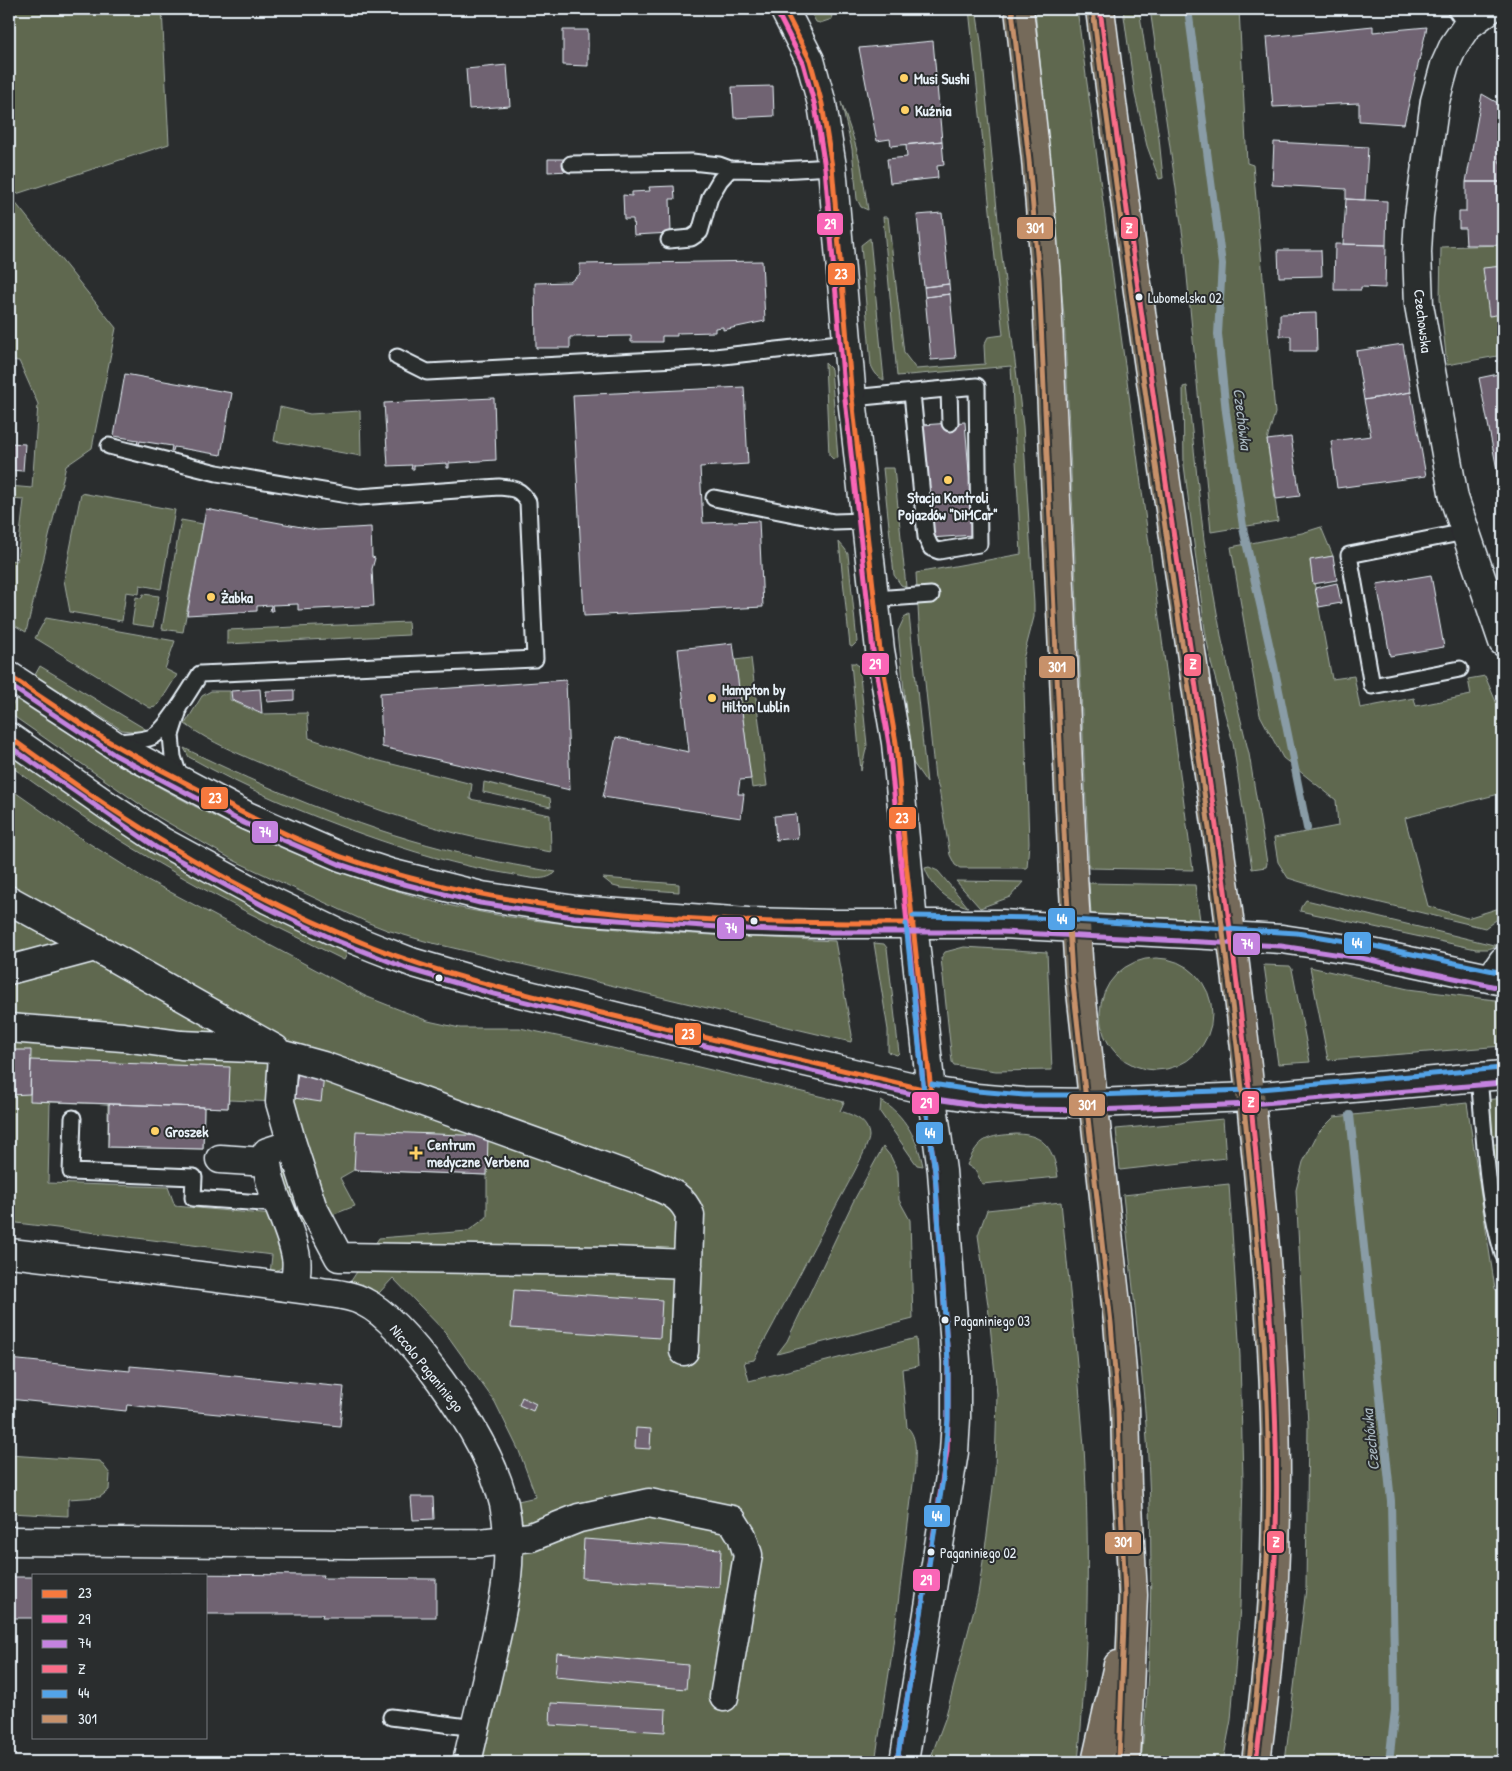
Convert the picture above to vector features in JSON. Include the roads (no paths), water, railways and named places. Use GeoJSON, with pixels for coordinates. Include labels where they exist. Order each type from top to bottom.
{"type":"FeatureCollection","features":[{"type":"Feature","properties":{"kind":"main road"},"geometry":{"type":"LineString","coordinates":[[1100,9],[1138,292],[1232,936],[1270,1301],[1276,1449],[1274,1575],[1267,1676],[1256,1762]]}},
{"type":"Feature","properties":{"kind":"main road"},"geometry":{"type":"LineString","coordinates":[[1017,12],[1036,159],[1046,278],[1079,974],[1124,1390],[1133,1595],[1126,1762]]}},
{"type":"Feature","properties":{"kind":"main road"},"geometry":{"type":"LineString","coordinates":[[1096,1762],[1133,1595]]}},
{"type":"Feature","properties":{"kind":"street"},"geometry":{"type":"LineString","coordinates":[[784,9],[810,60],[822,104],[832,167],[852,398],[884,675],[896,743],[913,923],[942,1171],[952,1292],[956,1361],[956,1419],[950,1480],[904,1762]]}},
{"type":"Feature","properties":{"kind":"street","name":"Czechowska"},"geometry":{"type":"LineString","coordinates":[[1490,9],[1461,18],[1454,45],[1445,65],[1435,101],[1419,216],[1417,252],[1419,305],[1454,498],[1503,642]]}},
{"type":"Feature","properties":{"kind":"street"},"geometry":{"type":"LineString","coordinates":[[9,676],[111,743],[247,816],[341,856],[390,873],[500,900],[575,910],[702,920],[802,924],[1002,924],[1282,939],[1499,973]]}},
{"type":"Feature","properties":{"kind":"street"},"geometry":{"type":"LineString","coordinates":[[9,737],[161,841],[267,899],[338,933],[375,948],[414,963],[496,987],[722,1043],[932,1092],[1024,1102],[1094,1103],[1250,1097],[1491,1077]]}},
{"type":"Feature","properties":{"kind":"street"},"geometry":{"type":"LineString","coordinates":[[9,900],[279,1052],[646,1182],[678,1197],[686,1205],[690,1215],[684,1351]]}},
{"type":"Feature","properties":{"kind":"street"},"geometry":{"type":"LineString","coordinates":[[9,970],[95,947]]}},
{"type":"Feature","properties":{"kind":"street"},"geometry":{"type":"LineString","coordinates":[[9,1028],[123,1037],[181,1045],[279,1052]]}},
{"type":"Feature","properties":{"kind":"street"},"geometry":{"type":"LineString","coordinates":[[279,1052],[280,1102],[292,1144],[312,1206],[339,1257],[688,1264]]}},
{"type":"Feature","properties":{"kind":"street"},"geometry":{"type":"LineString","coordinates":[[292,1144],[267,1152],[266,1162],[277,1204],[287,1226],[297,1258],[295,1288]]}},
{"type":"Feature","properties":{"kind":"street"},"geometry":{"type":"LineString","coordinates":[[220,1159],[266,1162]]}},
{"type":"Feature","properties":{"kind":"street","name":"Niccolo Paganiniego"},"geometry":{"type":"LineString","coordinates":[[9,1253],[295,1288],[352,1297],[365,1302],[392,1324],[407,1340],[437,1376],[460,1408],[479,1441],[503,1502],[509,1540],[509,1562],[504,1602],[467,1762]]}},
{"type":"Feature","properties":{"kind":"street"},"geometry":{"type":"LineString","coordinates":[[9,1541],[349,1544],[480,1543],[531,1537],[579,1518],[649,1503],[732,1520],[742,1536],[748,1555],[724,1697]]}},
{"type":"Feature","properties":{"kind":"lane"},"geometry":{"type":"LineString","coordinates":[[571,164],[692,162],[719,165],[730,169],[780,170],[832,167]]}},
{"type":"Feature","properties":{"kind":"lane"},"geometry":{"type":"LineString","coordinates":[[669,240],[691,238],[700,232],[710,197],[720,180],[730,169]]}},
{"type":"Feature","properties":{"kind":"lane"},"geometry":{"type":"LineString","coordinates":[[396,357],[427,372],[715,357],[848,342]]}},
{"type":"Feature","properties":{"kind":"lane"},"geometry":{"type":"LineString","coordinates":[[852,398],[977,386],[979,544],[959,542],[939,551],[931,548],[926,537],[912,393]]}},
{"type":"Feature","properties":{"kind":"lane"},"geometry":{"type":"LineString","coordinates":[[949,390],[950,423]]}},
{"type":"Feature","properties":{"kind":"lane"},"geometry":{"type":"LineString","coordinates":[[109,446],[216,473],[359,497],[500,487],[514,488],[523,494],[528,502],[535,659],[200,674],[181,705],[153,737],[111,743]]}},
{"type":"Feature","properties":{"kind":"lane"},"geometry":{"type":"LineString","coordinates":[[714,498],[834,522],[866,521]]}},
{"type":"Feature","properties":{"kind":"lane"},"geometry":{"type":"LineString","coordinates":[[1460,669],[1372,686],[1349,555],[1465,532]]}},
{"type":"Feature","properties":{"kind":"lane"},"geometry":{"type":"LineString","coordinates":[[875,598],[931,595]]}},
{"type":"Feature","properties":{"kind":"lane"},"geometry":{"type":"LineString","coordinates":[[180,780],[173,756],[171,735],[181,705]]}},
{"type":"Feature","properties":{"kind":"lane"},"geometry":{"type":"LineString","coordinates":[[1491,1077],[1491,1199],[1503,1254]]}},
{"type":"Feature","properties":{"kind":"lane"},"geometry":{"type":"LineString","coordinates":[[73,1118],[71,1172],[194,1177],[193,1198],[277,1204]]}},
{"type":"Feature","properties":{"kind":"lane"},"geometry":{"type":"LineString","coordinates":[[391,1718],[475,1728]]}},
{"type":"Feature","properties":{"kind":"waterway","name":"Czechówka"},"geometry":{"type":"LineString","coordinates":[[1188,9],[1222,264],[1218,334],[1226,412],[1244,533],[1274,666],[1307,828]]}},
{"type":"Feature","properties":{"kind":"waterway","name":"Czechówka"},"geometry":{"type":"LineString","coordinates":[[1350,1115],[1391,1501],[1395,1710],[1389,1762]]}},
{"type":"Feature","properties":{"kind":"place","name":"Musi Sushi"},"geometry":{"type":"Point","coordinates":[904,78]}},
{"type":"Feature","properties":{"kind":"place","name":"Kuźnia"},"geometry":{"type":"Point","coordinates":[905,110]}},
{"type":"Feature","properties":{"kind":"place","name":"Lubomelska 02"},"geometry":{"type":"Point","coordinates":[1139,297]}},
{"type":"Feature","properties":{"kind":"place","name":"Stacja Kontroli Pojazdów \"DiMCar\""},"geometry":{"type":"Point","coordinates":[948,480]}},
{"type":"Feature","properties":{"kind":"place","name":"Żabka"},"geometry":{"type":"Point","coordinates":[211,597]}},
{"type":"Feature","properties":{"kind":"place","name":"Hampton by Hilton Lublin"},"geometry":{"type":"Point","coordinates":[712,698]}},
{"type":"Feature","properties":{"kind":"place","name":"Groszek"},"geometry":{"type":"Point","coordinates":[155,1131]}},
{"type":"Feature","properties":{"kind":"place","name":"Centrum medyczne Verbena"},"geometry":{"type":"Point","coordinates":[416,1153]}},
{"type":"Feature","properties":{"kind":"place","name":"Paganiniego 03"},"geometry":{"type":"Point","coordinates":[945,1320]}},
{"type":"Feature","properties":{"kind":"place","name":"Paganiniego 02"},"geometry":{"type":"Point","coordinates":[931,1552]}}]}
